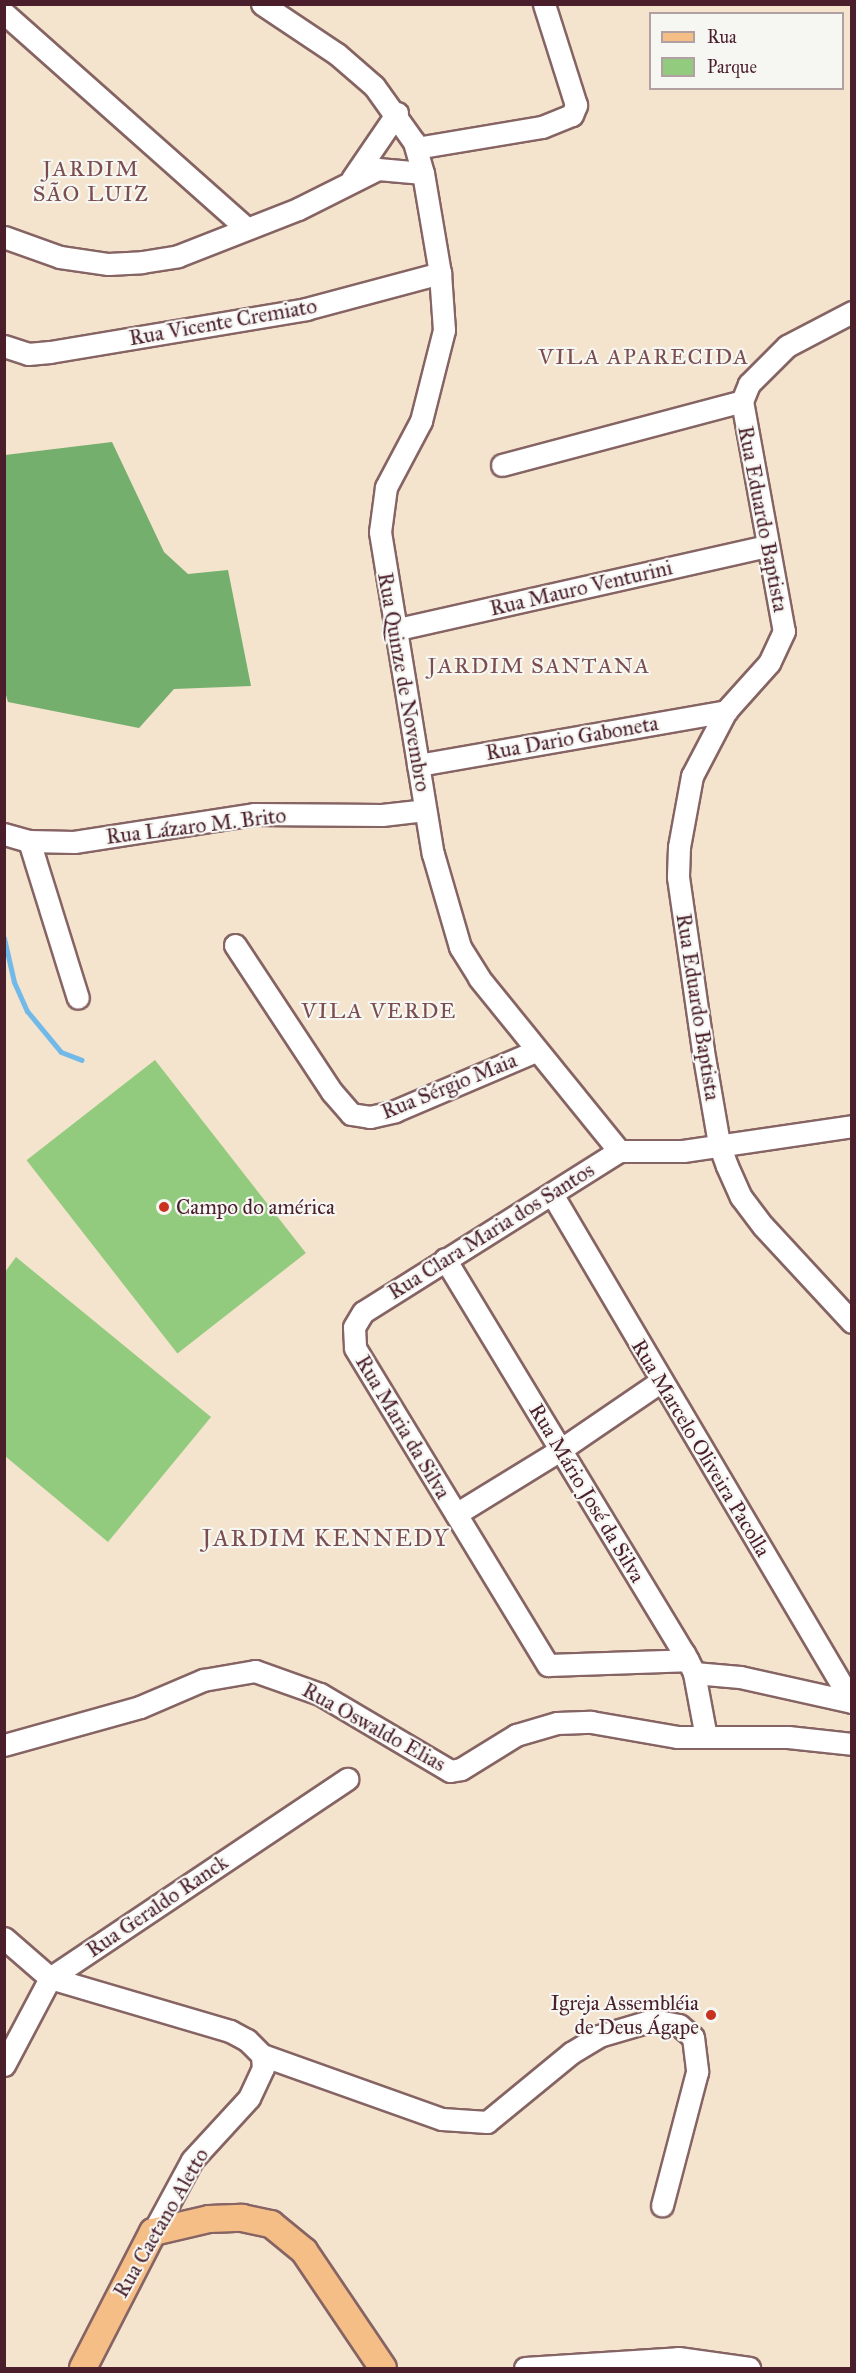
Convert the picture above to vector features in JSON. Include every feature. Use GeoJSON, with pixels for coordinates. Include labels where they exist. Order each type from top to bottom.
{"type":"FeatureCollection","features":[{"type":"Feature","properties":{"kind":"main road"},"geometry":{"type":"LineString","coordinates":[[153,2232],[209,2219],[243,2218],[271,2224],[304,2251],[383,2368]]}},
{"type":"Feature","properties":{"kind":"main road","name":"Rua Caetano Aletto"},"geometry":{"type":"LineString","coordinates":[[83,2368],[153,2232]]}},
{"type":"Feature","properties":{"kind":"street","name":"Rua Quinze de Novembro"},"geometry":{"type":"LineString","coordinates":[[262,4],[337,54],[374,86],[397,114],[416,148],[423,173],[440,273],[444,330],[431,393],[386,487],[380,513],[394,630],[425,810],[447,912],[460,946],[478,978],[620,1151]]}},
{"type":"Feature","properties":{"kind":"street"},"geometry":{"type":"LineString","coordinates":[[416,148],[542,127],[572,116],[576,105],[544,4]]}},
{"type":"Feature","properties":{"kind":"street"},"geometry":{"type":"LineString","coordinates":[[4,13],[246,228]]}},
{"type":"Feature","properties":{"kind":"street"},"geometry":{"type":"LineString","coordinates":[[352,180],[397,114]]}},
{"type":"Feature","properties":{"kind":"street"},"geometry":{"type":"LineString","coordinates":[[4,237],[60,257],[108,264],[178,256],[298,209],[378,169],[423,173]]}},
{"type":"Feature","properties":{"kind":"street","name":"Rua Vicente Cremiato"},"geometry":{"type":"LineString","coordinates":[[4,346],[28,354],[50,352],[306,309],[440,273]]}},
{"type":"Feature","properties":{"kind":"street","name":"Rua Eduardo Baptista"},"geometry":{"type":"LineString","coordinates":[[852,312],[774,357],[749,384],[742,401],[767,546],[779,592],[784,631],[781,644],[726,711],[692,776],[679,847],[687,951],[719,1144],[741,1197],[852,1322]]}},
{"type":"Feature","properties":{"kind":"street"},"geometry":{"type":"LineString","coordinates":[[502,465],[742,401]]}},
{"type":"Feature","properties":{"kind":"street","name":"Rua Mauro Venturini"},"geometry":{"type":"LineString","coordinates":[[394,630],[767,546]]}},
{"type":"Feature","properties":{"kind":"street","name":"Rua Dario Gaboneta"},"geometry":{"type":"LineString","coordinates":[[418,765],[726,711]]}},
{"type":"Feature","properties":{"kind":"street","name":"Rua Lázaro M. Brito"},"geometry":{"type":"LineString","coordinates":[[4,834],[29,842],[74,842],[254,814],[382,815],[425,810]]}},
{"type":"Feature","properties":{"kind":"street"},"geometry":{"type":"LineString","coordinates":[[29,842],[78,998]]}},
{"type":"Feature","properties":{"kind":"street","name":"Rua Sérgio Maia"},"geometry":{"type":"LineString","coordinates":[[235,945],[332,1092],[351,1114],[370,1117],[395,1112],[536,1051]]}},
{"type":"Feature","properties":{"kind":"street"},"geometry":{"type":"LineString","coordinates":[[620,1151],[662,1153],[852,1126]]}},
{"type":"Feature","properties":{"kind":"street","name":"Rua Clara Maria dos Santos"},"geometry":{"type":"LineString","coordinates":[[363,1312],[445,1258],[620,1151]]}},
{"type":"Feature","properties":{"kind":"street","name":"Rua Marcelo Oliveira Pacolla"},"geometry":{"type":"LineString","coordinates":[[552,1194],[851,1702]]}},
{"type":"Feature","properties":{"kind":"street","name":"Rua Mário José da Silva"},"geometry":{"type":"LineString","coordinates":[[445,1258],[691,1666],[706,1737]]}},
{"type":"Feature","properties":{"kind":"street","name":"Rua Maria da Silva"},"geometry":{"type":"LineString","coordinates":[[363,1312],[354,1328],[355,1348],[548,1665],[691,1666],[851,1702]]}},
{"type":"Feature","properties":{"kind":"street"},"geometry":{"type":"LineString","coordinates":[[456,1514],[560,1450],[661,1381]]}},
{"type":"Feature","properties":{"kind":"street","name":"Rua Oswaldo Elias"},"geometry":{"type":"LineString","coordinates":[[4,1745],[140,1707],[203,1680],[255,1671],[320,1694],[450,1771],[461,1769],[516,1735],[557,1723],[591,1722],[677,1737],[788,1737],[852,1744]]}},
{"type":"Feature","properties":{"kind":"street","name":"Rua Geraldo Ranck"},"geometry":{"type":"LineString","coordinates":[[4,2065],[50,1978],[347,1779]]}},
{"type":"Feature","properties":{"kind":"street"},"geometry":{"type":"LineString","coordinates":[[4,1938],[50,1978],[230,2031],[247,2040],[262,2055],[442,2119],[487,2122],[571,2054],[599,2036],[653,2020],[679,2025],[693,2037],[697,2072],[662,2205]]}},
{"type":"Feature","properties":{"kind":"street","name":"Rua Caetano Aletto"},"geometry":{"type":"LineString","coordinates":[[153,2232],[192,2160],[249,2098],[263,2068],[262,2055]]}},
{"type":"Feature","properties":{"kind":"street"},"geometry":{"type":"LineString","coordinates":[[525,2368],[678,2358],[749,2368]]}},
{"type":"Feature","properties":{"kind":"green space"},"geometry":{"type":"Polygon","coordinates":[[[112,442],[164,552],[188,574],[228,570],[251,686],[174,689],[139,728],[8,702],[5,692],[5,455],[112,442]]]}},
{"type":"Feature","properties":{"kind":"green space","name":"Campo do américa"},"geometry":{"type":"Polygon","coordinates":[[[155,1060],[306,1253],[177,1353],[27,1160],[155,1060]]]}},
{"type":"Feature","properties":{"kind":"green space"},"geometry":{"type":"Polygon","coordinates":[[[16,1257],[211,1417],[108,1542],[5,1456],[5,1272],[16,1257]]]}},
{"type":"Feature","properties":{"kind":"waterway"},"geometry":{"type":"LineString","coordinates":[[4,938],[14,982],[27,1011],[61,1052],[82,1060]]}},
{"type":"Feature","properties":{"kind":"place","name":"Campo do américa"},"geometry":{"type":"Point","coordinates":[164,1207]}},
{"type":"Feature","properties":{"kind":"place","name":"Igreja Assembléia de Deus Ágape"},"geometry":{"type":"Point","coordinates":[711,2015]}},
{"type":"Feature","properties":{"kind":"district","name":"JARDIM SÃO LUIZ"},"geometry":{"type":"Point","coordinates":[91,180]}},
{"type":"Feature","properties":{"kind":"district","name":"VILA APARECIDA"},"geometry":{"type":"Point","coordinates":[644,357]}},
{"type":"Feature","properties":{"kind":"district","name":"JARDIM SANTANA"},"geometry":{"type":"Point","coordinates":[539,666]}},
{"type":"Feature","properties":{"kind":"district","name":"VILA VERDE"},"geometry":{"type":"Point","coordinates":[379,1011]}},
{"type":"Feature","properties":{"kind":"district","name":"JARDIM KENNEDY"},"geometry":{"type":"Point","coordinates":[326,1539]}}]}
